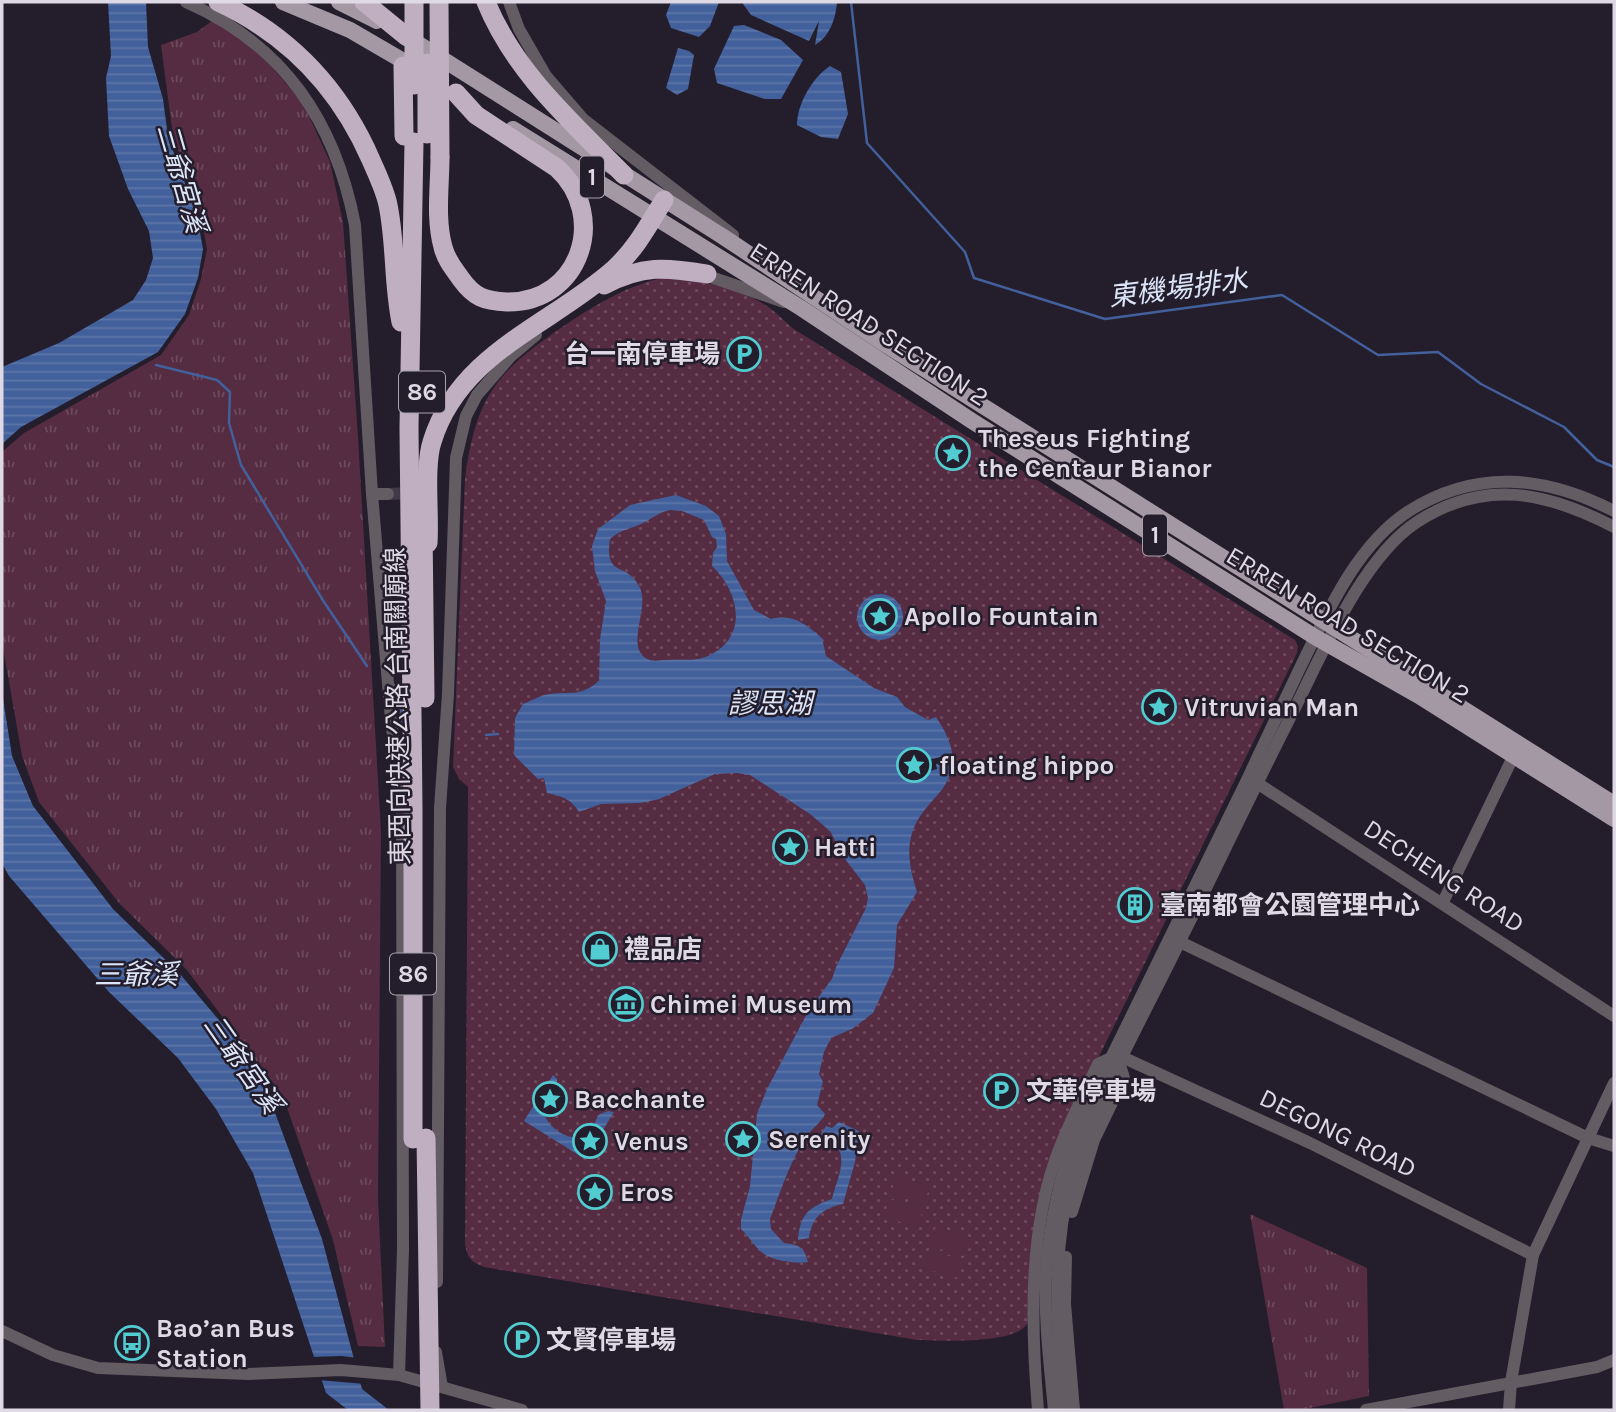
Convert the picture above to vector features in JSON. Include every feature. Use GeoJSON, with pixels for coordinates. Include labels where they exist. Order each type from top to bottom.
{"type":"FeatureCollection","features":[{"type":"Feature","properties":{"kind":"highway"},"geometry":{"type":"LineString","coordinates":[[218,2],[278,37],[320,76],[343,106],[364,145],[387,201],[401,322]]}},
{"type":"Feature","properties":{"kind":"highway"},"geometry":{"type":"LineString","coordinates":[[364,2],[407,37]]}},
{"type":"Feature","properties":{"kind":"highway"},"geometry":{"type":"LineString","coordinates":[[403,2],[421,146],[442,247],[448,262],[470,292],[484,299],[517,302],[531,299],[558,285],[569,273],[582,246],[583,216],[575,190],[568,178],[557,168],[476,115],[456,93]]}},
{"type":"Feature","properties":{"kind":"highway","name":"東西向快速公路 台南關廟線"},"geometry":{"type":"LineString","coordinates":[[410,745],[425,635],[421,430],[421,146],[414,2]]}},
{"type":"Feature","properties":{"kind":"highway","name":"東西向快速公路 台南關廟線"},"geometry":{"type":"LineString","coordinates":[[418,1410],[420,809],[410,745],[409,428],[427,2]]}},
{"type":"Feature","properties":{"kind":"highway"},"geometry":{"type":"LineString","coordinates":[[410,554],[401,537],[398,428],[401,322],[439,2]]}},
{"type":"Feature","properties":{"kind":"highway"},"geometry":{"type":"LineString","coordinates":[[486,2],[504,38],[546,96],[624,175]]}},
{"type":"Feature","properties":{"kind":"highway"},"geometry":{"type":"LineString","coordinates":[[425,635],[431,443],[441,421],[466,382],[484,363],[513,339],[575,299],[613,269],[638,243],[660,208]]}},
{"type":"Feature","properties":{"kind":"highway"},"geometry":{"type":"LineString","coordinates":[[575,299],[622,276],[639,271],[668,267],[707,274]]}},
{"type":"Feature","properties":{"kind":"highway","name":"東西向快速公路 台南關廟線"},"geometry":{"type":"LineString","coordinates":[[420,1138],[430,1410]]}},
{"type":"Feature","properties":{"kind":"main road","name":"ERREN ROAD SECTION 2"},"geometry":{"type":"LineString","coordinates":[[284,2],[350,30],[383,48],[456,93],[660,208],[883,343],[1614,804]]}},
{"type":"Feature","properties":{"kind":"main road","name":"1"},"geometry":{"type":"LineString","coordinates":[[339,2],[407,37]]}},
{"type":"Feature","properties":{"kind":"main road","name":"ERREN ROAD SECTION 2"},"geometry":{"type":"LineString","coordinates":[[407,37],[624,175],[660,208],[801,308],[972,421],[1321,641],[1419,696],[1614,819]]}},
{"type":"Feature","properties":{"kind":"street"},"geometry":{"type":"LineString","coordinates":[[186,2],[238,29],[286,72],[312,107],[330,142],[349,192],[355,225],[372,494],[420,809],[420,1138],[403,1250],[399,1375]]}},
{"type":"Feature","properties":{"kind":"street"},"geometry":{"type":"LineString","coordinates":[[509,2],[519,29],[546,76],[583,119],[761,256],[878,334],[883,343]]}},
{"type":"Feature","properties":{"kind":"street"},"geometry":{"type":"LineString","coordinates":[[420,809],[445,746],[456,458],[466,416],[477,395],[529,340],[589,296],[617,282],[651,275],[707,274],[801,308]]}},
{"type":"Feature","properties":{"kind":"street"},"geometry":{"type":"LineString","coordinates":[[1064,1410],[1056,1315],[1060,1237],[1075,1167],[1101,1091],[1361,557],[1381,533],[1408,512],[1436,496],[1488,482],[1534,482],[1577,494],[1614,511]]}},
{"type":"Feature","properties":{"kind":"street"},"geometry":{"type":"LineString","coordinates":[[440,492],[455,492]]}},
{"type":"Feature","properties":{"kind":"street"},"geometry":{"type":"LineString","coordinates":[[372,494],[388,494]]}},
{"type":"Feature","properties":{"kind":"street"},"geometry":{"type":"LineString","coordinates":[[1329,625],[1392,541],[1436,510],[1486,496],[1532,495],[1580,509],[1614,527]]}},
{"type":"Feature","properties":{"kind":"street"},"geometry":{"type":"LineString","coordinates":[[1443,902],[1514,755]]}},
{"type":"Feature","properties":{"kind":"street"},"geometry":{"type":"LineString","coordinates":[[1038,1410],[1032,1338],[1041,1217],[1059,1148],[1098,1064],[1117,1059],[1180,942],[1253,780]]}},
{"type":"Feature","properties":{"kind":"street","name":"DECHENG ROAD"},"geometry":{"type":"LineString","coordinates":[[1253,780],[1614,1016]]}},
{"type":"Feature","properties":{"kind":"street"},"geometry":{"type":"LineString","coordinates":[[1180,942],[1588,1138],[1614,1146]]}},
{"type":"Feature","properties":{"kind":"street"},"geometry":{"type":"LineString","coordinates":[[1074,1410],[1065,1294],[1066,1247],[1073,1208],[1087,1160],[1124,1079],[1117,1059]]}},
{"type":"Feature","properties":{"kind":"street","name":"DEGONG ROAD"},"geometry":{"type":"LineString","coordinates":[[1117,1059],[1310,1143],[1532,1255]]}},
{"type":"Feature","properties":{"kind":"street"},"geometry":{"type":"LineString","coordinates":[[1509,1410],[1511,1382],[1532,1255],[1614,1083]]}},
{"type":"Feature","properties":{"kind":"street"},"geometry":{"type":"LineString","coordinates":[[1054,1410],[1046,1315],[1050,1235],[1062,1174],[1082,1117],[1101,1091]]}},
{"type":"Feature","properties":{"kind":"street"},"geometry":{"type":"LineString","coordinates":[[420,1138],[438,1251],[434,1343],[442,1387]]}},
{"type":"Feature","properties":{"kind":"street"},"geometry":{"type":"LineString","coordinates":[[2,1331],[53,1356],[98,1368],[199,1374],[364,1371],[399,1375],[522,1410]]}},
{"type":"Feature","properties":{"kind":"street"},"geometry":{"type":"LineString","coordinates":[[1366,1410],[1597,1367],[1614,1360]]}},
{"type":"Feature","properties":{"kind":"green space"},"geometry":{"type":"Polygon","coordinates":[[[212,21],[256,49],[303,103],[330,162],[343,222],[381,832],[378,1199],[385,1347],[358,1346],[333,1240],[283,1096],[186,969],[119,903],[39,802],[22,756],[2,642],[2,452],[24,433],[161,355],[189,315],[201,279],[207,249],[201,217],[173,136],[161,45],[197,32],[212,21]]]}},
{"type":"Feature","properties":{"kind":"green space"},"geometry":{"type":"Polygon","coordinates":[[[662,278],[717,285],[755,299],[797,331],[1295,640],[1298,646],[1297,653],[1058,1140],[1031,1316],[1022,1329],[1013,1334],[971,1340],[917,1340],[484,1267],[470,1259],[467,1252],[468,787],[459,779],[453,767],[465,479],[470,449],[485,403],[509,369],[547,338],[603,301],[637,285],[662,278]]]}},
{"type":"Feature","properties":{"kind":"green space"},"geometry":{"type":"Polygon","coordinates":[[[896,1176],[930,1186],[924,1204],[891,1194],[896,1176]]]}},
{"type":"Feature","properties":{"kind":"green space"},"geometry":{"type":"Polygon","coordinates":[[[889,1199],[923,1209],[917,1227],[884,1217],[889,1199]]]}},
{"type":"Feature","properties":{"kind":"green space"},"geometry":{"type":"Polygon","coordinates":[[[1250,1214],[1367,1268],[1369,1396],[1300,1410],[1284,1410],[1250,1214]]]}},
{"type":"Feature","properties":{"kind":"green space"},"geometry":{"type":"Polygon","coordinates":[[[935,1228],[969,1238],[963,1256],[930,1246],[935,1228]]]}},
{"type":"Feature","properties":{"kind":"green space"},"geometry":{"type":"Polygon","coordinates":[[[928,1250],[962,1260],[956,1278],[923,1268],[928,1250]]]}},
{"type":"Feature","properties":{"kind":"water","name":"三爺宮溪"},"geometry":{"type":"Polygon","coordinates":[[[108,2],[146,2],[148,47],[163,99],[168,137],[197,216],[203,249],[198,278],[185,314],[158,352],[21,427],[2,444],[2,367],[59,343],[133,300],[146,280],[153,258],[149,231],[128,189],[109,136],[106,78],[111,56],[108,2]]]}},
{"type":"Feature","properties":{"kind":"water"},"geometry":{"type":"Polygon","coordinates":[[[671,2],[719,2],[710,26],[699,37],[671,28],[666,15],[671,2]]]}},
{"type":"Feature","properties":{"kind":"water"},"geometry":{"type":"Polygon","coordinates":[[[744,2],[837,2],[831,26],[825,37],[815,45],[819,21],[809,41],[751,15],[744,2]]]}},
{"type":"Feature","properties":{"kind":"water"},"geometry":{"type":"Polygon","coordinates":[[[744,25],[781,40],[803,60],[781,99],[765,99],[717,83],[714,69],[734,26],[744,25]]]}},
{"type":"Feature","properties":{"kind":"water"},"geometry":{"type":"Polygon","coordinates":[[[678,48],[694,55],[688,89],[677,95],[666,88],[678,48]]]}},
{"type":"Feature","properties":{"kind":"water"},"geometry":{"type":"Polygon","coordinates":[[[830,66],[841,72],[848,114],[838,139],[821,137],[797,125],[807,92],[817,77],[830,66]]]}},
{"type":"Feature","properties":{"kind":"water","name":"謬思湖"},"geometry":{"type":"Polygon","coordinates":[[[676,495],[706,506],[719,516],[726,534],[727,561],[754,610],[771,619],[793,619],[804,624],[822,638],[826,656],[874,688],[897,697],[905,707],[928,720],[936,717],[950,745],[951,773],[940,792],[920,816],[910,840],[911,870],[917,892],[897,925],[894,968],[873,1013],[852,1029],[831,1038],[824,1052],[819,1074],[823,1082],[817,1105],[825,1114],[801,1145],[770,1219],[771,1229],[784,1243],[800,1248],[808,1262],[786,1261],[764,1254],[741,1229],[750,1186],[757,1114],[767,1089],[809,1010],[832,979],[866,908],[868,898],[865,885],[845,859],[830,831],[810,814],[750,775],[715,774],[659,799],[641,803],[601,804],[579,812],[566,799],[547,793],[544,778],[538,779],[514,755],[515,718],[523,704],[547,695],[581,691],[599,681],[600,639],[606,601],[595,571],[592,546],[598,529],[630,505],[676,495]],[[682,511],[663,512],[610,539],[609,552],[613,565],[629,574],[640,588],[642,605],[637,642],[643,656],[652,660],[695,659],[710,655],[731,637],[735,625],[734,600],[729,588],[712,566],[713,553],[717,547],[716,539],[712,537],[704,520],[682,511]]]}},
{"type":"Feature","properties":{"kind":"water","name":"Apollo Fountain"},"geometry":{"type":"Polygon","coordinates":[[[880,594],[897,600],[903,617],[897,634],[880,640],[863,634],[857,617],[863,600],[880,594]]]}},
{"type":"Feature","properties":{"kind":"water","name":"三爺溪"},"geometry":{"type":"Polygon","coordinates":[[[2,692],[12,756],[33,806],[113,909],[180,974],[240,1045],[271,1102],[322,1239],[362,1389],[389,1410],[348,1410],[326,1393],[253,1173],[216,1109],[178,1058],[109,992],[9,876],[2,863],[2,692]]]}},
{"type":"Feature","properties":{"kind":"water"},"geometry":{"type":"Polygon","coordinates":[[[553,1075],[557,1079],[557,1090],[544,1108],[548,1122],[561,1133],[576,1138],[584,1137],[592,1131],[600,1114],[614,1112],[585,1159],[524,1121],[553,1075]]]}},
{"type":"Feature","properties":{"kind":"water"},"geometry":{"type":"Polygon","coordinates":[[[839,1122],[859,1131],[855,1162],[843,1204],[820,1215],[813,1224],[809,1238],[798,1240],[801,1224],[807,1213],[832,1199],[840,1171],[841,1154],[831,1141],[820,1136],[826,1126],[832,1128],[839,1122]]]}},
{"type":"Feature","properties":{"kind":"pier"},"geometry":{"type":"Polygon","coordinates":[[[952,754],[953,759],[936,764],[937,769],[920,774],[917,763],[952,754]]]}},
{"type":"Feature","properties":{"kind":"pier"},"geometry":{"type":"Polygon","coordinates":[[[311,1357],[357,1358],[365,1384],[318,1380],[311,1357]]]}},
{"type":"Feature","properties":{"kind":"waterway","name":"東機場排水"},"geometry":{"type":"LineString","coordinates":[[851,2],[867,143],[965,252],[974,278],[1105,319],[1282,295],[1378,355],[1438,352],[1481,384],[1564,427],[1597,460],[1614,467]]}},
{"type":"Feature","properties":{"kind":"waterway"},"geometry":{"type":"LineString","coordinates":[[156,365],[217,380],[230,392],[229,423],[241,465],[324,602],[367,666]]}},
{"type":"Feature","properties":{"kind":"waterway"},"geometry":{"type":"LineString","coordinates":[[394,685],[399,690],[402,728]]}},
{"type":"Feature","properties":{"kind":"waterway"},"geometry":{"type":"LineString","coordinates":[[486,735],[498,734]]}},
{"type":"Feature","properties":{"kind":"tunnel"},"geometry":{"type":"LineString","coordinates":[[388,494],[440,492]]}},
{"type":"Feature","properties":{"kind":"place","name":"台一南停車場"},"geometry":{"type":"Point","coordinates":[744,354]}},
{"type":"Feature","properties":{"kind":"place","name":"Theseus Fighting the Centaur Bianor"},"geometry":{"type":"Point","coordinates":[953,453]}},
{"type":"Feature","properties":{"kind":"place","name":"Apollo Fountain"},"geometry":{"type":"Point","coordinates":[880,616]}},
{"type":"Feature","properties":{"kind":"place","name":"Vitruvian Man"},"geometry":{"type":"Point","coordinates":[1159,707]}},
{"type":"Feature","properties":{"kind":"place","name":"floating hippo"},"geometry":{"type":"Point","coordinates":[914,765]}},
{"type":"Feature","properties":{"kind":"place","name":"Hatti"},"geometry":{"type":"Point","coordinates":[790,847]}},
{"type":"Feature","properties":{"kind":"place","name":"臺南都會公園管理中心"},"geometry":{"type":"Point","coordinates":[1135,905]}},
{"type":"Feature","properties":{"kind":"place","name":"禮品店"},"geometry":{"type":"Point","coordinates":[600,949]}},
{"type":"Feature","properties":{"kind":"place","name":"Chimei Museum"},"geometry":{"type":"Point","coordinates":[626,1004]}},
{"type":"Feature","properties":{"kind":"place","name":"文華停車場"},"geometry":{"type":"Point","coordinates":[1001,1091]}},
{"type":"Feature","properties":{"kind":"place","name":"Bacchante"},"geometry":{"type":"Point","coordinates":[550,1099]}},
{"type":"Feature","properties":{"kind":"place","name":"Serenity"},"geometry":{"type":"Point","coordinates":[743,1139]}},
{"type":"Feature","properties":{"kind":"place","name":"Venus"},"geometry":{"type":"Point","coordinates":[590,1141]}},
{"type":"Feature","properties":{"kind":"place","name":"Eros"},"geometry":{"type":"Point","coordinates":[595,1192]}},
{"type":"Feature","properties":{"kind":"place","name":"文賢停車場"},"geometry":{"type":"Point","coordinates":[522,1340]}},
{"type":"Feature","properties":{"kind":"place","name":"Bao’an Bus Station"},"geometry":{"type":"Point","coordinates":[132,1343]}}]}
